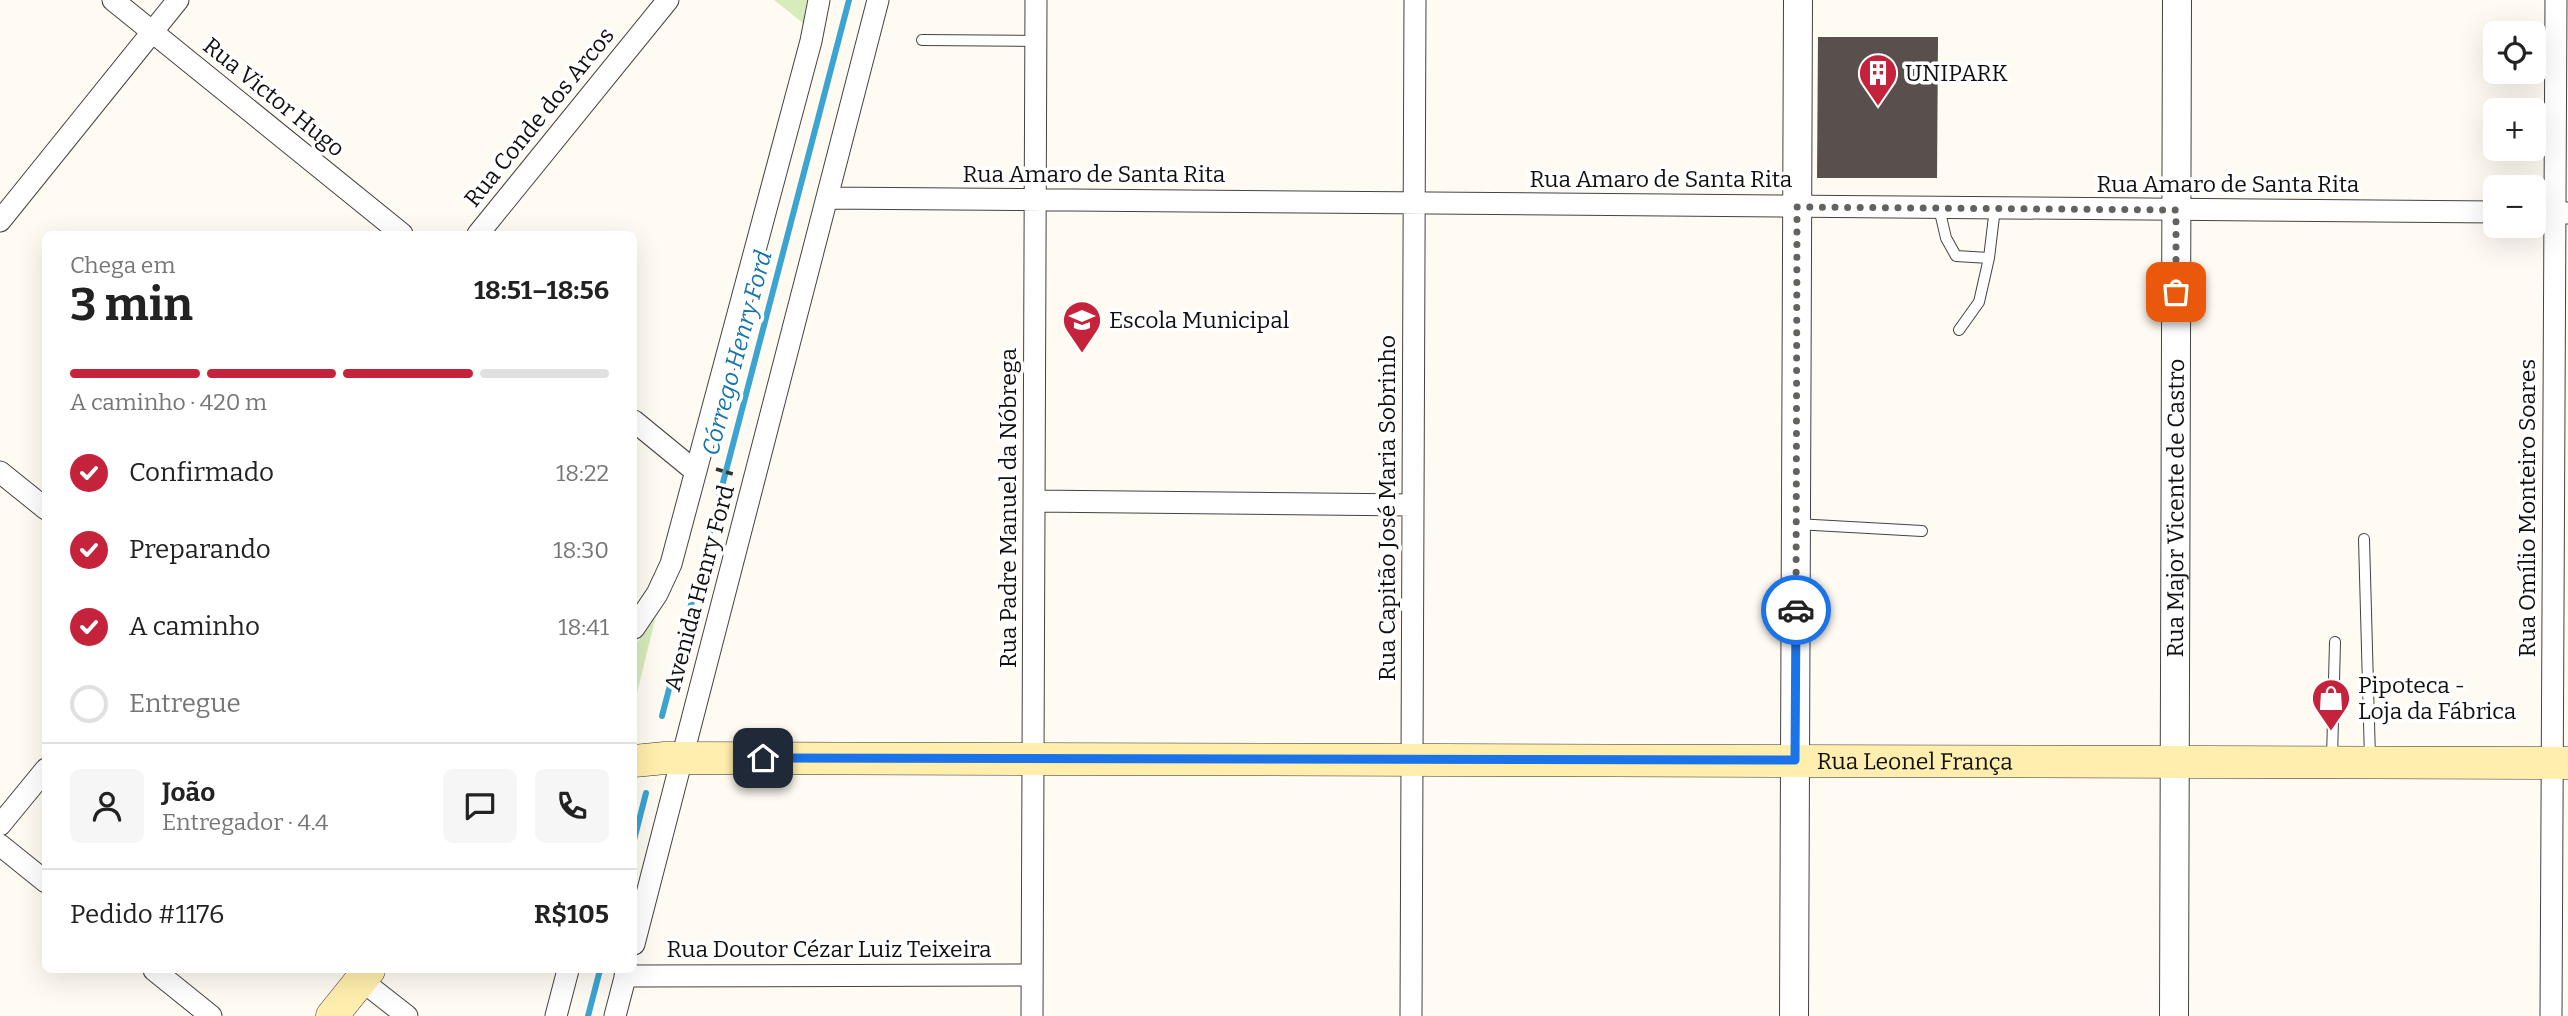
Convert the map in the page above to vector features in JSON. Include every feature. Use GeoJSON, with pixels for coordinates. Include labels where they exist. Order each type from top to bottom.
{"type":"FeatureCollection","features":[{"type":"Feature","properties":{"kind":"main road","name":"Rua Leonel França"},"geometry":{"type":"LineString","coordinates":[[637,761],[682,758],[2560,762]]}},
{"type":"Feature","properties":{"kind":"main road"},"geometry":{"type":"LineString","coordinates":[[332,1016],[365,975]]}},
{"type":"Feature","properties":{"kind":"street","name":"Rua Victor Hugo"},"geometry":{"type":"LineString","coordinates":[[113,0],[398,231]]}},
{"type":"Feature","properties":{"kind":"street"},"geometry":{"type":"LineString","coordinates":[[0,221],[178,0]]}},
{"type":"Feature","properties":{"kind":"street","name":"Rua Conde dos Arcos"},"geometry":{"type":"LineString","coordinates":[[480,231],[668,0]]}},
{"type":"Feature","properties":{"kind":"street","name":"Avenida Henry Ford"},"geometry":{"type":"LineString","coordinates":[[637,616],[668,572],[701,469],[811,41],[819,0]]}},
{"type":"Feature","properties":{"kind":"street","name":"Avenida Henry Ford"},"geometry":{"type":"LineString","coordinates":[[637,932],[878,0]]}},
{"type":"Feature","properties":{"kind":"street","name":"Rua Padre Manuel da Nóbrega"},"geometry":{"type":"LineString","coordinates":[[1032,1016],[1036,0]]}},
{"type":"Feature","properties":{"kind":"street","name":"Rua Capitão José Maria Sobrinho"},"geometry":{"type":"LineString","coordinates":[[1411,1016],[1415,0]]}},
{"type":"Feature","properties":{"kind":"street"},"geometry":{"type":"LineString","coordinates":[[1794,1016],[1798,0]]}},
{"type":"Feature","properties":{"kind":"street","name":"Rua Major Vicente de Castro"},"geometry":{"type":"LineString","coordinates":[[2174,1016],[2176,0]]}},
{"type":"Feature","properties":{"kind":"street","name":"Rua Omílio Monteiro Soares"},"geometry":{"type":"LineString","coordinates":[[2551,1016],[2560,762],[2552,213],[2556,0]]}},
{"type":"Feature","properties":{"kind":"street","name":"Rua Amaro de Santa Rita"},"geometry":{"type":"LineString","coordinates":[[827,198],[2483,212]]}},
{"type":"Feature","properties":{"kind":"street"},"geometry":{"type":"LineString","coordinates":[[637,423],[701,469]]}},
{"type":"Feature","properties":{"kind":"street"},"geometry":{"type":"LineString","coordinates":[[0,472],[42,506]]}},
{"type":"Feature","properties":{"kind":"street"},"geometry":{"type":"LineString","coordinates":[[1034,501],[1413,505]]}},
{"type":"Feature","properties":{"kind":"street"},"geometry":{"type":"LineString","coordinates":[[0,825],[42,774]]}},
{"type":"Feature","properties":{"kind":"street"},"geometry":{"type":"LineString","coordinates":[[0,845],[42,879]]}},
{"type":"Feature","properties":{"kind":"street"},"geometry":{"type":"LineString","coordinates":[[158,973],[211,1016]]}},
{"type":"Feature","properties":{"kind":"street"},"geometry":{"type":"LineString","coordinates":[[556,1016],[567,973]]}},
{"type":"Feature","properties":{"kind":"street"},"geometry":{"type":"LineString","coordinates":[[615,1016],[626,973]]}},
{"type":"Feature","properties":{"kind":"street","name":"Rua Doutor Cézar Luiz Teixeira"},"geometry":{"type":"LineString","coordinates":[[626,973],[1032,975]]}},
{"type":"Feature","properties":{"kind":"street"},"geometry":{"type":"LineString","coordinates":[[365,975],[407,1016]]}},
{"type":"Feature","properties":{"kind":"lane"},"geometry":{"type":"LineString","coordinates":[[922,40],[1036,41]]}},
{"type":"Feature","properties":{"kind":"lane"},"geometry":{"type":"LineString","coordinates":[[1939,208],[1946,238],[1956,256],[1989,258]]}},
{"type":"Feature","properties":{"kind":"lane"},"geometry":{"type":"LineString","coordinates":[[1959,330],[1979,302],[1989,258],[1995,208]]}},
{"type":"Feature","properties":{"kind":"lane"},"geometry":{"type":"LineString","coordinates":[[1796,524],[1922,531]]}},
{"type":"Feature","properties":{"kind":"lane"},"geometry":{"type":"LineString","coordinates":[[2364,540],[2370,762]]}},
{"type":"Feature","properties":{"kind":"lane"},"geometry":{"type":"LineString","coordinates":[[2332,761],[2335,642]]}},
{"type":"Feature","properties":{"kind":"path"},"geometry":{"type":"LineString","coordinates":[[701,469],[741,476]]}},
{"type":"Feature","properties":{"kind":"green space"},"geometry":{"type":"Polygon","coordinates":[[[774,0],[807,0],[803,23],[774,0]]]}},
{"type":"Feature","properties":{"kind":"green space"},"geometry":{"type":"Polygon","coordinates":[[[656,616],[637,693],[637,643],[656,616]]]}},
{"type":"Feature","properties":{"kind":"building","name":"UNIPARK"},"geometry":{"type":"Polygon","coordinates":[[[1818,37],[1938,37],[1937,178],[1817,178],[1818,37]]]}},
{"type":"Feature","properties":{"kind":"waterway","name":"Córrego Henry Ford"},"geometry":{"type":"LineString","coordinates":[[662,716],[849,0]]}},
{"type":"Feature","properties":{"kind":"waterway","name":"Córrego Henry Ford"},"geometry":{"type":"LineString","coordinates":[[637,828],[646,793]]}},
{"type":"Feature","properties":{"kind":"waterway","name":"Córrego Henry Ford"},"geometry":{"type":"LineString","coordinates":[[588,1016],[599,973]]}},
{"type":"Feature","properties":{"kind":"way so far"},"geometry":{"type":"LineString","coordinates":[[1796,610],[1797,207],[2176,210],[2176,292]]}},
{"type":"Feature","properties":{"kind":"place","name":"UNIPARK"},"geometry":{"type":"Point","coordinates":[1878,107]}},
{"type":"Feature","properties":{"kind":"place","name":"Escola Municipal"},"geometry":{"type":"Point","coordinates":[1082,354]}},
{"type":"Feature","properties":{"kind":"place","name":"Pipoteca - Loja da Fábrica"},"geometry":{"type":"Point","coordinates":[2331,732]}},
{"type":"Feature","properties":{"kind":"route"},"geometry":{"type":"LineString","coordinates":[[763,758],[1795,760],[1796,610]]}}]}
